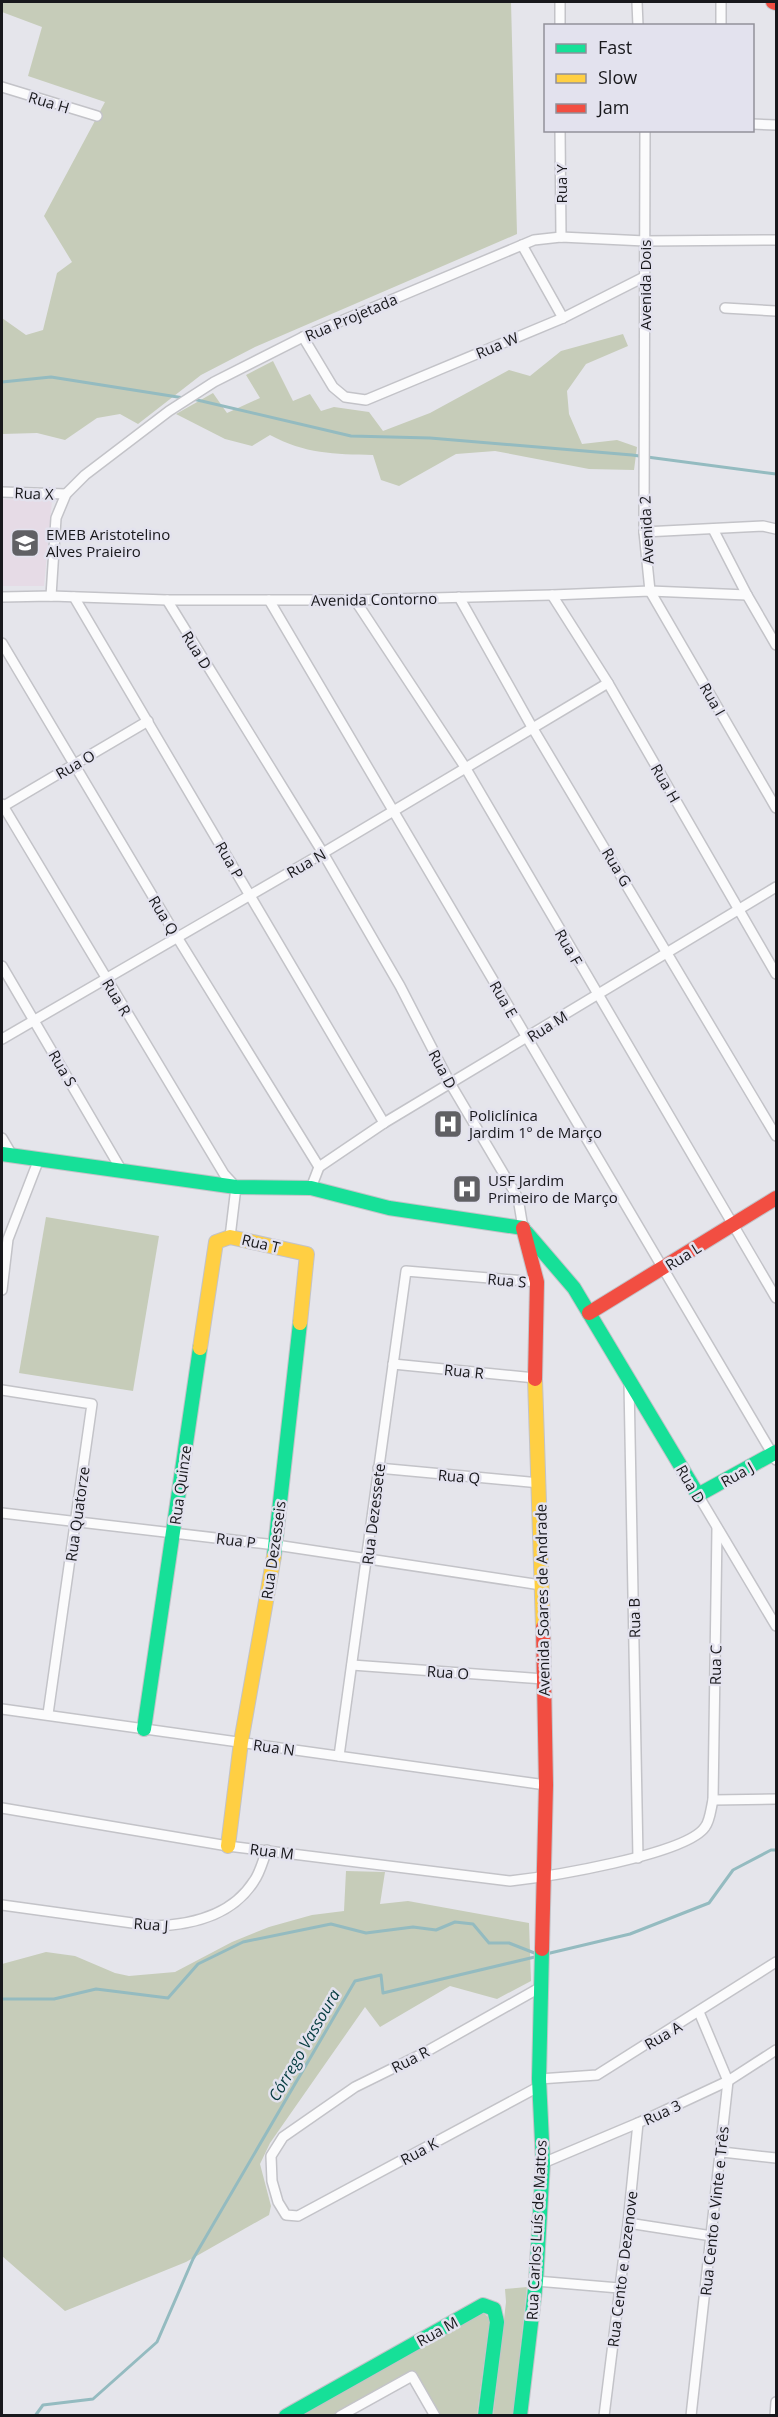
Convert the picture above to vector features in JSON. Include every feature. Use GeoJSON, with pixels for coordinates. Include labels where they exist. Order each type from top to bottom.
{"type":"FeatureCollection","features":[{"type":"Feature","properties":{"kind":"street"},"geometry":{"type":"LineString","coordinates":[[560,2],[560,24]]}},
{"type":"Feature","properties":{"kind":"street"},"geometry":{"type":"LineString","coordinates":[[637,2],[638,24]]}},
{"type":"Feature","properties":{"kind":"street"},"geometry":{"type":"LineString","coordinates":[[721,2],[721,24]]}},
{"type":"Feature","properties":{"kind":"street","name":"Rua H"},"geometry":{"type":"LineString","coordinates":[[2,87],[97,116]]}},
{"type":"Feature","properties":{"kind":"street"},"geometry":{"type":"LineString","coordinates":[[754,124],[777,125]]}},
{"type":"Feature","properties":{"kind":"street","name":"Rua Y"},"geometry":{"type":"LineString","coordinates":[[560,132],[561,237]]}},
{"type":"Feature","properties":{"kind":"street","name":"Avenida Dois"},"geometry":{"type":"LineString","coordinates":[[644,469],[645,132]]}},
{"type":"Feature","properties":{"kind":"street","name":"Rua Projetada"},"geometry":{"type":"LineString","coordinates":[[51,596],[56,518],[66,494],[86,475],[169,411],[202,389],[303,337],[534,240],[561,237],[645,241],[777,240]]}},
{"type":"Feature","properties":{"kind":"street"},"geometry":{"type":"LineString","coordinates":[[522,245],[563,318]]}},
{"type":"Feature","properties":{"kind":"street","name":"Rua W"},"geometry":{"type":"LineString","coordinates":[[303,337],[333,387],[345,397],[366,400],[563,318],[644,277]]}},
{"type":"Feature","properties":{"kind":"street"},"geometry":{"type":"LineString","coordinates":[[725,308],[777,311]]}},
{"type":"Feature","properties":{"kind":"street","name":"Avenida 2"},"geometry":{"type":"LineString","coordinates":[[644,469],[644,532],[650,591]]}},
{"type":"Feature","properties":{"kind":"street","name":"Rua X"},"geometry":{"type":"LineString","coordinates":[[2,492],[66,494]]}},
{"type":"Feature","properties":{"kind":"street"},"geometry":{"type":"LineString","coordinates":[[644,532],[763,526],[777,529]]}},
{"type":"Feature","properties":{"kind":"street"},"geometry":{"type":"LineString","coordinates":[[713,529],[747,595],[777,645]]}},
{"type":"Feature","properties":{"kind":"street","name":"Avenida Contorno"},"geometry":{"type":"LineString","coordinates":[[2,597],[356,600],[552,596],[650,591],[747,595]]}},
{"type":"Feature","properties":{"kind":"street","name":"Rua I"},"geometry":{"type":"LineString","coordinates":[[650,591],[777,808]]}},
{"type":"Feature","properties":{"kind":"street","name":"Rua H"},"geometry":{"type":"LineString","coordinates":[[552,596],[608,683],[777,974]]}},
{"type":"Feature","properties":{"kind":"street","name":"Rua P"},"geometry":{"type":"LineString","coordinates":[[74,597],[384,1123]]}},
{"type":"Feature","properties":{"kind":"street","name":"Rua G"},"geometry":{"type":"LineString","coordinates":[[459,597],[532,727],[777,1136]]}},
{"type":"Feature","properties":{"kind":"street","name":"Rua D"},"geometry":{"type":"LineString","coordinates":[[167,600],[323,853],[400,986],[450,1083],[518,1198],[523,1228],[574,1288],[777,1626]]}},
{"type":"Feature","properties":{"kind":"street","name":"Rua E"},"geometry":{"type":"LineString","coordinates":[[269,600],[395,810],[662,1268],[775,1455]]}},
{"type":"Feature","properties":{"kind":"street","name":"Rua F"},"geometry":{"type":"LineString","coordinates":[[356,600],[465,767],[777,1298]]}},
{"type":"Feature","properties":{"kind":"street","name":"Rua Q"},"geometry":{"type":"LineString","coordinates":[[2,643],[177,937],[319,1167]]}},
{"type":"Feature","properties":{"kind":"street","name":"Rua N"},"geometry":{"type":"LineString","coordinates":[[2,1039],[323,853],[608,683]]}},
{"type":"Feature","properties":{"kind":"street","name":"Rua O"},"geometry":{"type":"LineString","coordinates":[[2,806],[148,721]]}},
{"type":"Feature","properties":{"kind":"street","name":"Rua R"},"geometry":{"type":"LineString","coordinates":[[2,806],[224,1174],[236,1187]]}},
{"type":"Feature","properties":{"kind":"street","name":"Rua M"},"geometry":{"type":"LineString","coordinates":[[319,1167],[384,1123],[777,887]]}},
{"type":"Feature","properties":{"kind":"street","name":"Rua S"},"geometry":{"type":"LineString","coordinates":[[2,966],[122,1171]]}},
{"type":"Feature","properties":{"kind":"street"},"geometry":{"type":"LineString","coordinates":[[2,1138],[7,1155],[236,1187],[311,1188],[389,1208],[523,1228]]}},
{"type":"Feature","properties":{"kind":"street"},"geometry":{"type":"LineString","coordinates":[[2,1290],[5,1238],[39,1159]]}},
{"type":"Feature","properties":{"kind":"street"},"geometry":{"type":"LineString","coordinates":[[311,1188],[319,1167]]}},
{"type":"Feature","properties":{"kind":"street"},"geometry":{"type":"LineString","coordinates":[[230,1237],[236,1187]]}},
{"type":"Feature","properties":{"kind":"street","name":"Rua L"},"geometry":{"type":"LineString","coordinates":[[589,1313],[777,1198]]}},
{"type":"Feature","properties":{"kind":"street","name":"Avenida Soares de Andrade"},"geometry":{"type":"LineString","coordinates":[[523,1228],[537,1282],[535,1378],[540,1483],[546,1785],[542,1980]]}},
{"type":"Feature","properties":{"kind":"street","name":"Rua T"},"geometry":{"type":"LineString","coordinates":[[216,1242],[230,1237],[307,1254]]}},
{"type":"Feature","properties":{"kind":"street","name":"Rua Quinze"},"geometry":{"type":"LineString","coordinates":[[144,1729],[216,1242]]}},
{"type":"Feature","properties":{"kind":"street","name":"Rua Dezesseis"},"geometry":{"type":"LineString","coordinates":[[228,1846],[241,1742],[276,1545],[307,1254]]}},
{"type":"Feature","properties":{"kind":"street","name":"Rua S"},"geometry":{"type":"LineString","coordinates":[[406,1271],[537,1282]]}},
{"type":"Feature","properties":{"kind":"street","name":"Rua Dezessete"},"geometry":{"type":"LineString","coordinates":[[339,1756],[406,1271]]}},
{"type":"Feature","properties":{"kind":"street","name":"Rua R"},"geometry":{"type":"LineString","coordinates":[[393,1364],[535,1378]]}},
{"type":"Feature","properties":{"kind":"street","name":"Rua B"},"geometry":{"type":"LineString","coordinates":[[629,1379],[638,1858]]}},
{"type":"Feature","properties":{"kind":"street","name":"Rua Quatorze"},"geometry":{"type":"LineString","coordinates":[[2,1390],[92,1404],[48,1714]]}},
{"type":"Feature","properties":{"kind":"street","name":"Rua J"},"geometry":{"type":"LineString","coordinates":[[698,1495],[775,1455]]}},
{"type":"Feature","properties":{"kind":"street","name":"Rua Q"},"geometry":{"type":"LineString","coordinates":[[378,1468],[540,1483]]}},
{"type":"Feature","properties":{"kind":"street","name":"Rua P"},"geometry":{"type":"LineString","coordinates":[[2,1512],[276,1545],[541,1585]]}},
{"type":"Feature","properties":{"kind":"street","name":"Rua C"},"geometry":{"type":"LineString","coordinates":[[713,1800],[717,1529]]}},
{"type":"Feature","properties":{"kind":"street","name":"Rua O"},"geometry":{"type":"LineString","coordinates":[[352,1665],[544,1679]]}},
{"type":"Feature","properties":{"kind":"street","name":"Rua N"},"geometry":{"type":"LineString","coordinates":[[2,1709],[546,1785]]}},
{"type":"Feature","properties":{"kind":"street"},"geometry":{"type":"LineString","coordinates":[[544,1877],[638,1858],[688,1840],[705,1827],[713,1800],[777,1799]]}},
{"type":"Feature","properties":{"kind":"street","name":"Rua M"},"geometry":{"type":"LineString","coordinates":[[2,1808],[228,1846],[510,1881],[544,1877]]}},
{"type":"Feature","properties":{"kind":"street","name":"Rua J"},"geometry":{"type":"LineString","coordinates":[[2,1905],[154,1926],[203,1920],[228,1909],[254,1882],[267,1850]]}},
{"type":"Feature","properties":{"kind":"street","name":"Rua A"},"geometry":{"type":"LineString","coordinates":[[540,2082],[597,2075],[777,1962]]}},
{"type":"Feature","properties":{"kind":"street","name":"Rua R"},"geometry":{"type":"LineString","coordinates":[[298,2216],[286,2215],[278,2202],[272,2181],[271,2156],[283,2137],[355,2087],[422,2054],[542,1980]]}},
{"type":"Feature","properties":{"kind":"street","name":"Rua Carlos Luís de Mattos"},"geometry":{"type":"LineString","coordinates":[[520,2415],[536,2281],[543,2163],[540,2082],[542,1980]]}},
{"type":"Feature","properties":{"kind":"street","name":"Rua Cento e Vinte e Três"},"geometry":{"type":"LineString","coordinates":[[691,2415],[722,2152],[728,2081],[699,2012]]}},
{"type":"Feature","properties":{"kind":"street","name":"Rua 3"},"geometry":{"type":"LineString","coordinates":[[543,2163],[638,2123],[728,2081],[777,2050]]}},
{"type":"Feature","properties":{"kind":"street","name":"Rua K"},"geometry":{"type":"LineString","coordinates":[[298,2216],[540,2082]]}},
{"type":"Feature","properties":{"kind":"street","name":"Rua Cento e Dezenove"},"geometry":{"type":"LineString","coordinates":[[604,2415],[638,2123]]}},
{"type":"Feature","properties":{"kind":"street"},"geometry":{"type":"LineString","coordinates":[[722,2152],[777,2158]]}},
{"type":"Feature","properties":{"kind":"street"},"geometry":{"type":"LineString","coordinates":[[628,2223],[712,2236]]}},
{"type":"Feature","properties":{"kind":"street"},"geometry":{"type":"LineString","coordinates":[[536,2281],[619,2288]]}},
{"type":"Feature","properties":{"kind":"street","name":"Rua M"},"geometry":{"type":"LineString","coordinates":[[286,2415],[483,2305],[494,2309],[497,2322],[485,2415]]}},
{"type":"Feature","properties":{"kind":"street"},"geometry":{"type":"LineString","coordinates":[[340,2415],[412,2376],[435,2415]]}},
{"type":"Feature","properties":{"kind":"street"},"geometry":{"type":"LineString","coordinates":[[775,2415],[777,2402]]}},
{"type":"Feature","properties":{"kind":"shaded area","name":"EMEB Aristotelino Alves Praieiro"},"geometry":{"type":"Polygon","coordinates":[[[2,499],[52,501],[44,586],[2,586],[2,499]]]}},
{"type":"Feature","properties":{"kind":"green space"},"geometry":{"type":"Polygon","coordinates":[[[2,2],[511,2],[517,234],[255,347],[201,375],[138,424],[120,414],[97,418],[65,440],[37,433],[2,434],[2,318],[26,335],[43,330],[57,273],[72,262],[44,216],[105,102],[28,76],[42,27],[2,12],[2,2]]]}},
{"type":"Feature","properties":{"kind":"green space"},"geometry":{"type":"Polygon","coordinates":[[[623,334],[628,346],[586,364],[567,391],[569,414],[582,444],[617,440],[637,447],[634,470],[589,469],[495,451],[456,454],[399,486],[381,480],[373,455],[308,449],[270,435],[252,446],[225,439],[176,414],[213,393],[227,413],[260,398],[246,375],[273,361],[293,401],[310,394],[321,411],[334,407],[369,412],[383,431],[430,413],[509,370],[530,376],[561,351],[623,334]]]}},
{"type":"Feature","properties":{"kind":"green space"},"geometry":{"type":"Polygon","coordinates":[[[46,1217],[159,1236],[133,1391],[19,1373],[46,1217]]]}},
{"type":"Feature","properties":{"kind":"green space"},"geometry":{"type":"Polygon","coordinates":[[[346,1871],[385,1872],[380,1904],[408,1901],[529,1923],[531,1981],[497,1999],[450,1986],[380,2027],[365,2007],[270,2143],[260,2164],[271,2206],[269,2215],[186,2262],[65,2311],[2,2256],[2,1964],[46,1952],[75,1956],[115,1973],[129,1976],[175,1972],[232,1942],[269,1927],[312,1915],[344,1911],[346,1871]]]}},
{"type":"Feature","properties":{"kind":"green space"},"geometry":{"type":"Polygon","coordinates":[[[527,2287],[513,2415],[493,2416],[506,2302],[505,2289],[527,2287]]]}},
{"type":"Feature","properties":{"kind":"green space"},"geometry":{"type":"Polygon","coordinates":[[[481,2310],[490,2319],[477,2415],[440,2415],[415,2371],[333,2415],[293,2416],[481,2310]]]}},
{"type":"Feature","properties":{"kind":"waterway"},"geometry":{"type":"LineString","coordinates":[[2,382],[51,377],[184,398]]}},
{"type":"Feature","properties":{"kind":"waterway"},"geometry":{"type":"LineString","coordinates":[[193,399],[351,436],[430,438],[632,455],[776,474]]}},
{"type":"Feature","properties":{"kind":"waterway","name":"Córrego Vassoura"},"geometry":{"type":"LineString","coordinates":[[546,1954],[630,1934],[709,1903],[733,1870],[771,1850],[776,1850]]}},
{"type":"Feature","properties":{"kind":"waterway"},"geometry":{"type":"LineString","coordinates":[[2,1999],[54,1999],[96,1989],[168,1998],[198,1964],[243,1942],[331,1924],[366,1933],[413,1927],[436,1930],[455,1922],[473,1924],[489,1943],[509,1943],[537,1954]]}},
{"type":"Feature","properties":{"kind":"waterway","name":"Córrego Vassoura"},"geometry":{"type":"LineString","coordinates":[[35,2416],[43,2405],[93,2399],[157,2342],[193,2259],[355,1981],[381,1975],[383,1993],[539,1956]]}},
{"type":"Feature","properties":{"kind":"traffic: fast"},"geometry":{"type":"LineString","coordinates":[[2,1154],[236,1187],[311,1188],[389,1208],[523,1228]]}},
{"type":"Feature","properties":{"kind":"traffic: fast"},"geometry":{"type":"LineString","coordinates":[[526,1232],[574,1288],[698,1495],[776,1452]]}},
{"type":"Feature","properties":{"kind":"traffic: fast"},"geometry":{"type":"LineString","coordinates":[[274,1556],[300,1323]]}},
{"type":"Feature","properties":{"kind":"traffic: fast"},"geometry":{"type":"LineString","coordinates":[[144,1729],[200,1348]]}},
{"type":"Feature","properties":{"kind":"traffic: fast"},"geometry":{"type":"LineString","coordinates":[[520,2416],[536,2281],[543,2163],[539,2079],[542,1949]]}},
{"type":"Feature","properties":{"kind":"traffic: fast"},"geometry":{"type":"LineString","coordinates":[[286,2416],[483,2305],[494,2309],[497,2322],[485,2416]]}},
{"type":"Feature","properties":{"kind":"traffic: slow"},"geometry":{"type":"LineString","coordinates":[[200,1348],[216,1242],[230,1237],[307,1254],[300,1323]]}},
{"type":"Feature","properties":{"kind":"traffic: slow"},"geometry":{"type":"LineString","coordinates":[[535,1379],[543,1627]]}},
{"type":"Feature","properties":{"kind":"traffic: slow"},"geometry":{"type":"LineString","coordinates":[[228,1846],[241,1742],[274,1556]]}},
{"type":"Feature","properties":{"kind":"traffic: jam"},"geometry":{"type":"LineString","coordinates":[[589,1313],[776,1198]]}},
{"type":"Feature","properties":{"kind":"traffic: jam"},"geometry":{"type":"LineString","coordinates":[[523,1228],[537,1282],[535,1379]]}},
{"type":"Feature","properties":{"kind":"traffic: jam"},"geometry":{"type":"LineString","coordinates":[[542,1949],[546,1785],[543,1627]]}},
{"type":"Feature","properties":{"kind":"place","name":"EMEB Aristotelino Alves Praieiro"},"geometry":{"type":"Point","coordinates":[25,543]}},
{"type":"Feature","properties":{"kind":"place","name":"Policlínica Jardim 1º de Março"},"geometry":{"type":"Point","coordinates":[448,1124]}},
{"type":"Feature","properties":{"kind":"place","name":"USF Jardim Primeiro de Março"},"geometry":{"type":"Point","coordinates":[467,1189]}}]}
